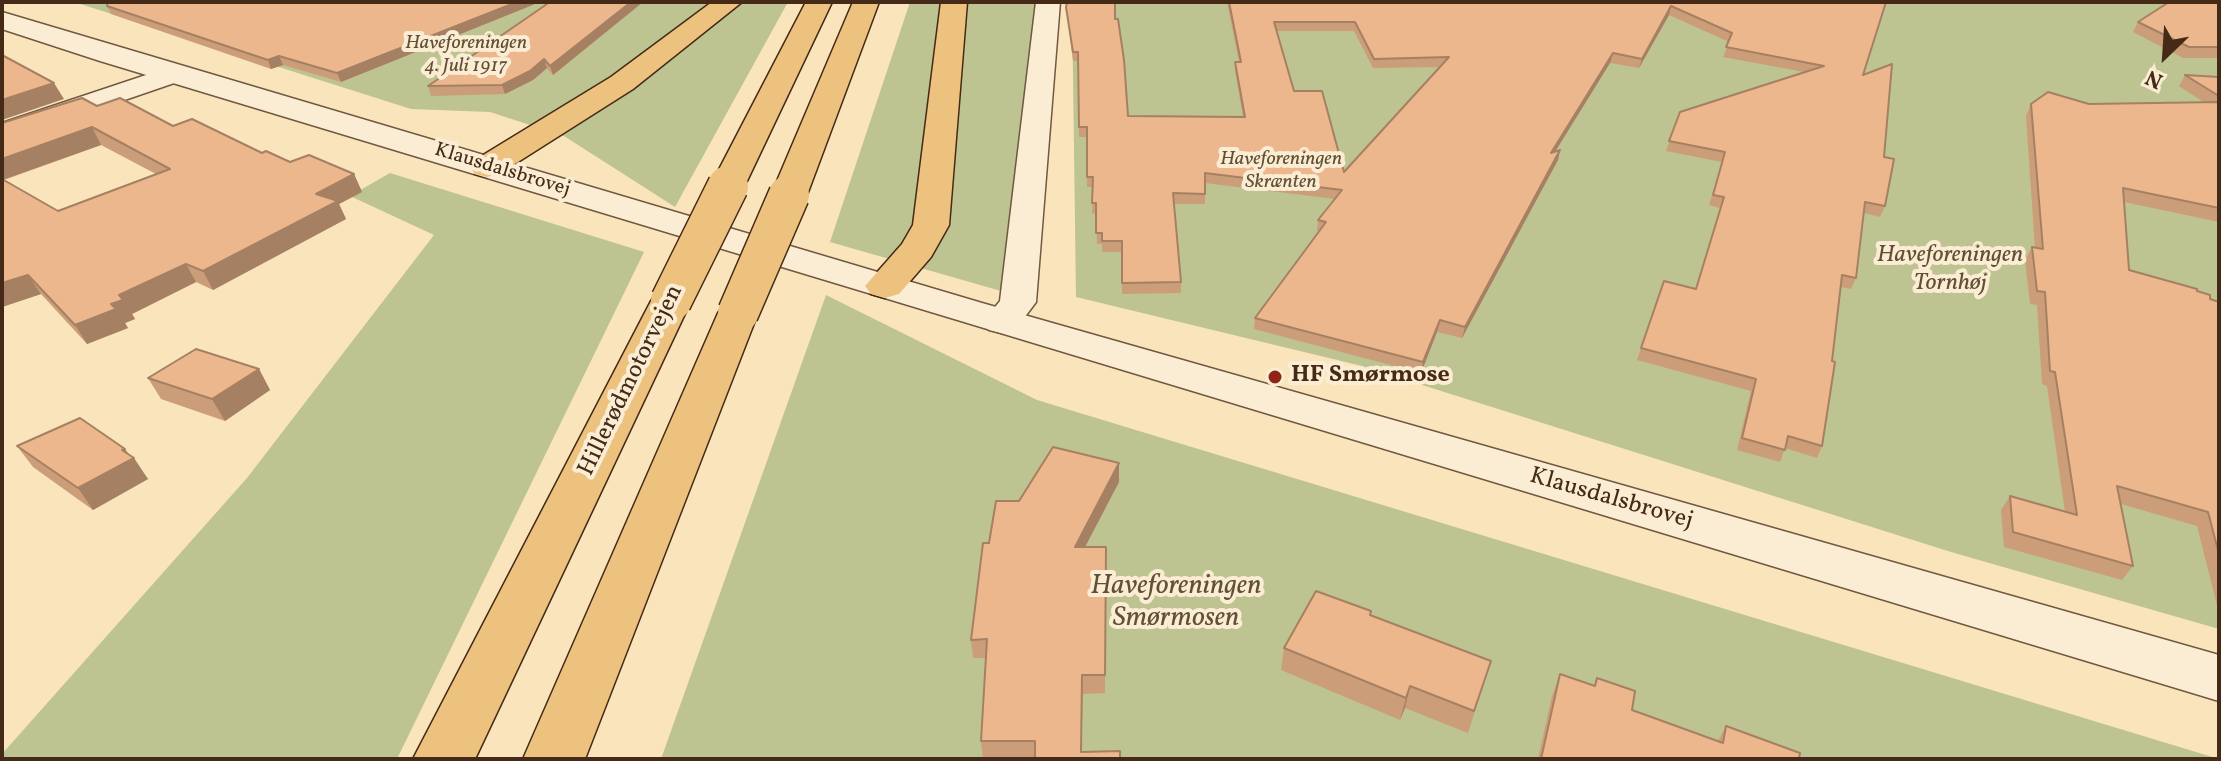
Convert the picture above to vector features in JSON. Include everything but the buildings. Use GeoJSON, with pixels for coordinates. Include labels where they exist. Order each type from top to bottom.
{"type":"FeatureCollection","features":[{"type":"Feature","properties":{"kind":"highway"},"geometry":{"type":"LineString","coordinates":[[487,167],[622,83],[729,2]]}},
{"type":"Feature","properties":{"kind":"highway","name":"Hillerødmotorvejen"},"geometry":{"type":"LineString","coordinates":[[444,759],[819,2]]}},
{"type":"Feature","properties":{"kind":"highway"},"geometry":{"type":"LineString","coordinates":[[554,759],[866,2]]}},
{"type":"Feature","properties":{"kind":"highway"},"geometry":{"type":"LineString","coordinates":[[885,286],[918,249],[931,225],[954,2]]}},
{"type":"Feature","properties":{"kind":"street"},"geometry":{"type":"LineString","coordinates":[[1002,322],[1018,302],[1048,2]]}},
{"type":"Feature","properties":{"kind":"street","name":"Klausdalsbrovej"},"geometry":{"type":"LineString","coordinates":[[2,20],[1002,322],[2219,678]]}},
{"type":"Feature","properties":{"kind":"street"},"geometry":{"type":"LineString","coordinates":[[2,133],[173,74]]}},
{"type":"Feature","properties":{"kind":"green space","name":"Haveforeningen 4. Juli 1917"},"geometry":{"type":"Polygon","coordinates":[[[74,2],[788,2],[675,207],[564,136],[490,112],[411,109],[74,2]]]}},
{"type":"Feature","properties":{"kind":"green space"},"geometry":{"type":"Polygon","coordinates":[[[910,2],[1041,2],[1008,293],[830,242],[910,2]]]}},
{"type":"Feature","properties":{"kind":"green space","name":"Haveforeningen Tornhøj"},"geometry":{"type":"Polygon","coordinates":[[[1072,2],[2219,2],[2219,629],[1951,552],[1362,366],[1076,297],[1072,2]]]}},
{"type":"Feature","properties":{"kind":"green space"},"geometry":{"type":"Polygon","coordinates":[[[390,173],[644,252],[397,759],[2,759],[2,754],[247,478],[434,235],[350,196],[390,173]]]}},
{"type":"Feature","properties":{"kind":"green space","name":"Haveforeningen Smørmosen"},"geometry":{"type":"Polygon","coordinates":[[[826,295],[1037,400],[2219,759],[661,759],[826,295]]]}},
{"type":"Feature","properties":{"kind":"place","name":"HF Smørmose"},"geometry":{"type":"Point","coordinates":[1275,377]}},
{"type":"Feature","properties":{"kind":"park label","name":"Haveforeningen Skrænten"},"geometry":{"type":"Point","coordinates":[1281,172]}}]}
